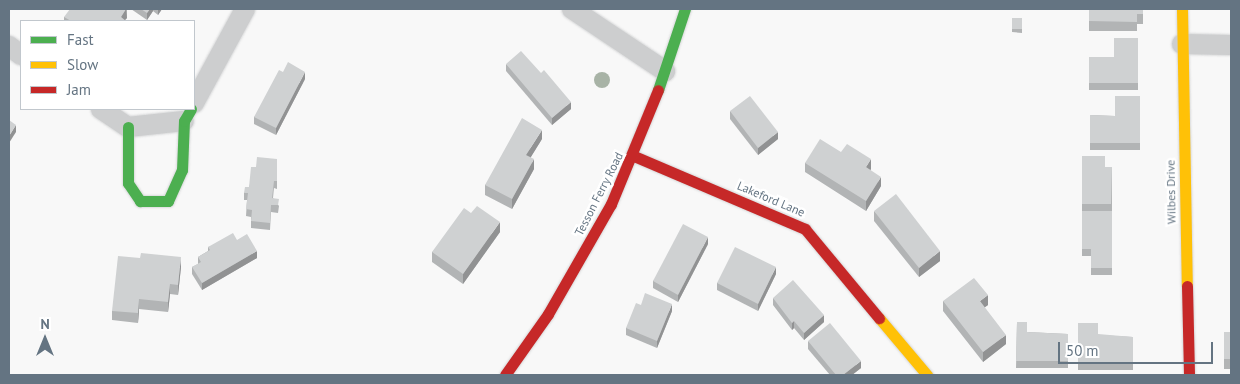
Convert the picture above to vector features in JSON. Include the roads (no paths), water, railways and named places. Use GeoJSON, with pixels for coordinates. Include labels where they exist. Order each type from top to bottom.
{"type":"FeatureCollection","features":[{"type":"Feature","properties":{"kind":"street"},"geometry":{"type":"LineString","coordinates":[[195,102],[245,9]]}},
{"type":"Feature","properties":{"kind":"street"},"geometry":{"type":"LineString","coordinates":[[572,9],[665,72]]}},
{"type":"Feature","properties":{"kind":"street","name":"Tesson Ferry Road"},"geometry":{"type":"LineString","coordinates":[[505,375],[584,252],[634,156],[665,72],[685,9]]}},
{"type":"Feature","properties":{"kind":"street","name":"Wilbes Drive"},"geometry":{"type":"LineString","coordinates":[[1182,9],[1189,375]]}},
{"type":"Feature","properties":{"kind":"street"},"geometry":{"type":"LineString","coordinates":[[1182,44],[1231,45]]}},
{"type":"Feature","properties":{"kind":"street"},"geometry":{"type":"LineString","coordinates":[[9,46],[20,54]]}},
{"type":"Feature","properties":{"kind":"street"},"geometry":{"type":"LineString","coordinates":[[102,110],[128,127],[190,111],[182,170],[168,201],[140,201],[128,183],[128,127]]}},
{"type":"Feature","properties":{"kind":"street","name":"Lakeford Lane"},"geometry":{"type":"LineString","coordinates":[[634,156],[805,229],[928,375]]}}]}
